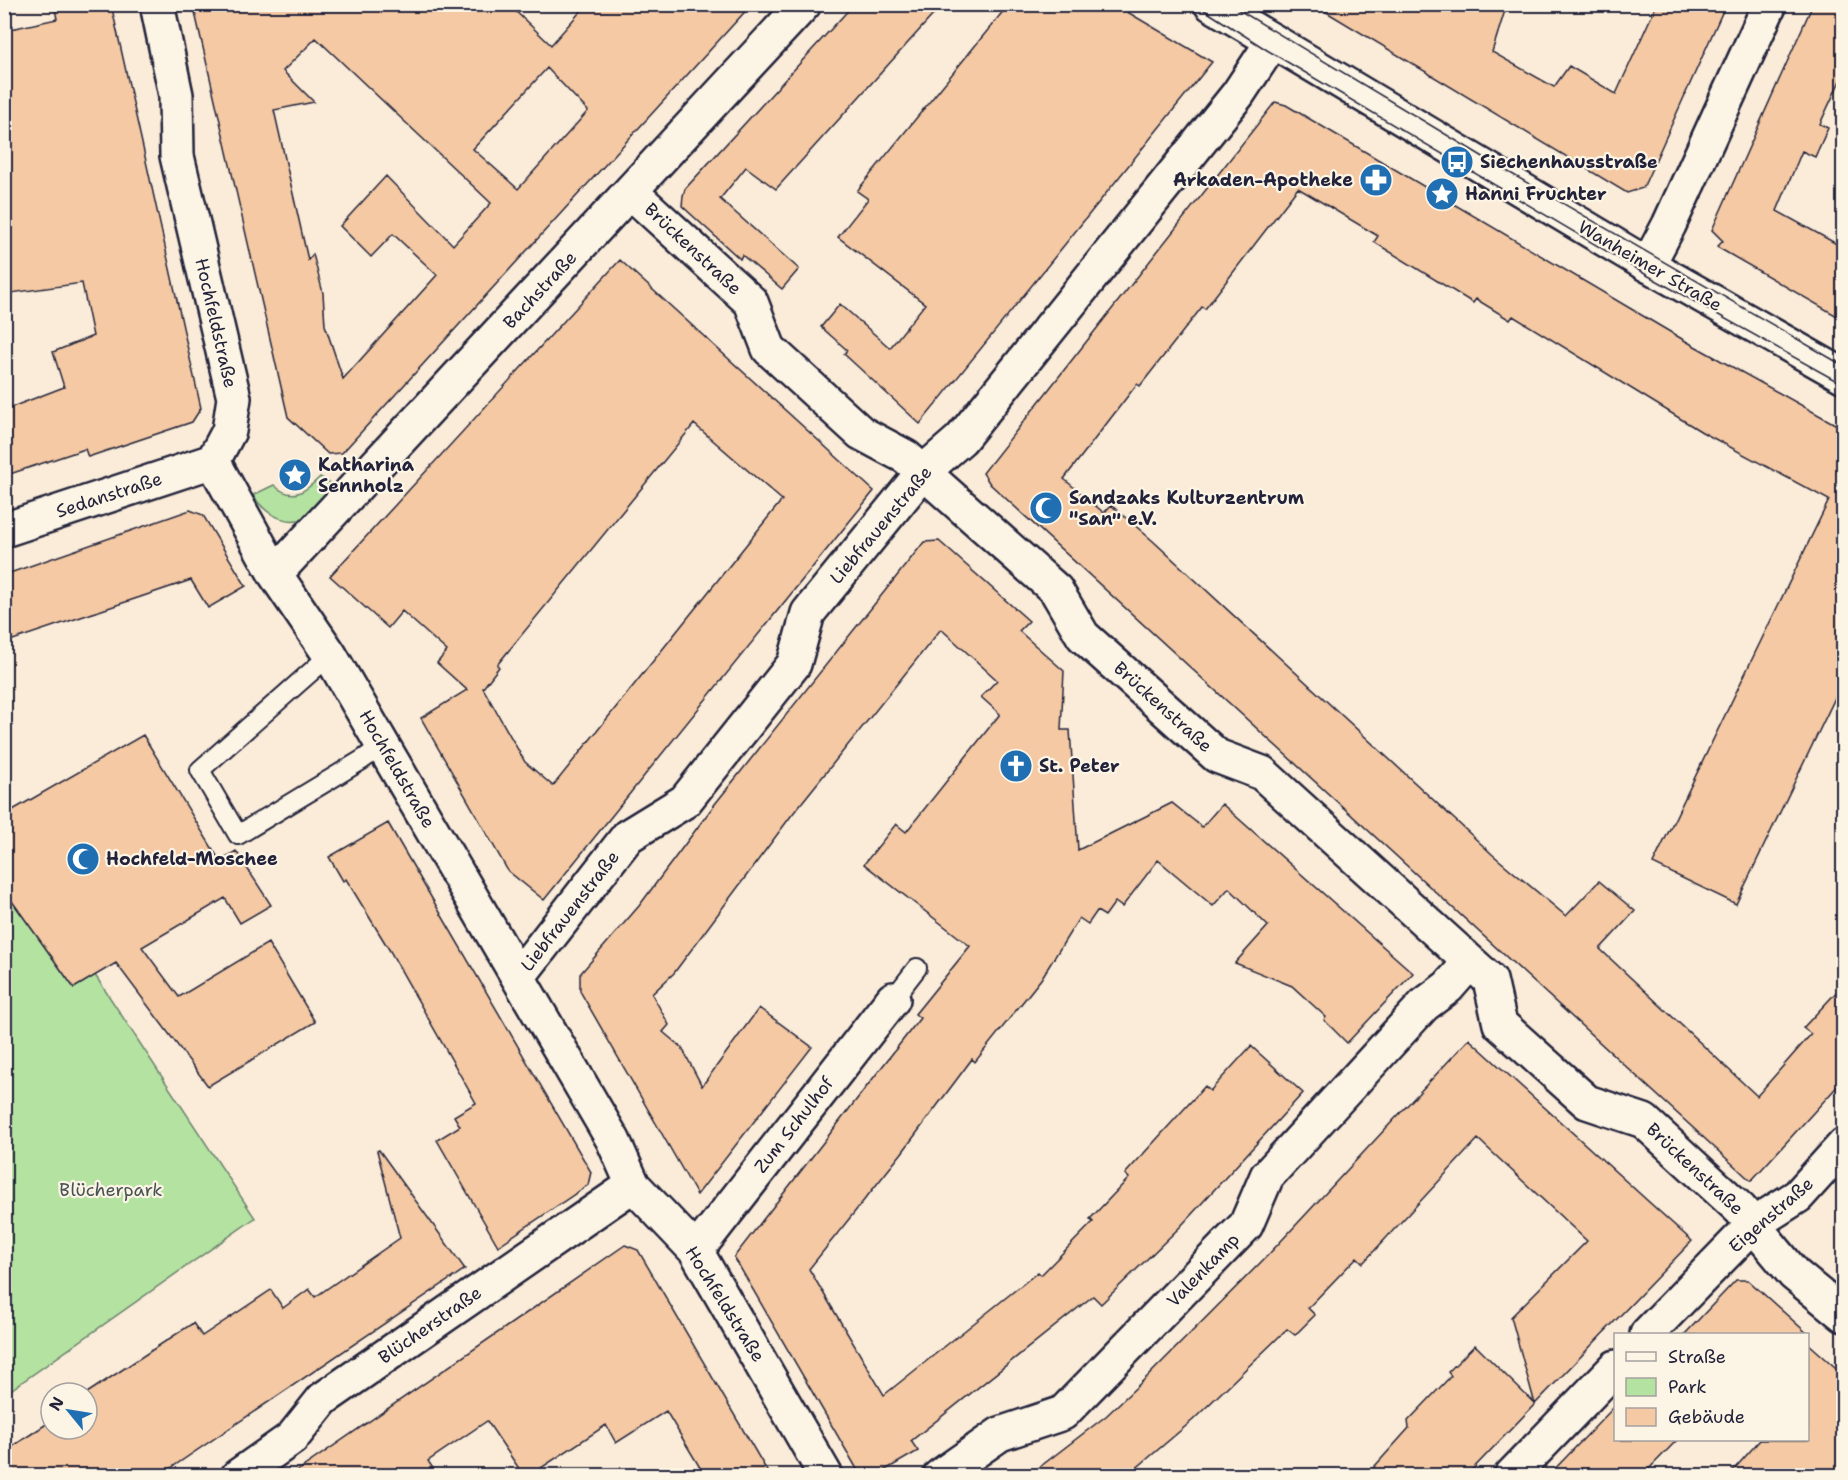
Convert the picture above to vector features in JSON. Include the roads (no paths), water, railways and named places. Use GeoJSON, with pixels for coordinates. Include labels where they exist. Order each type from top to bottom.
{"type":"FeatureCollection","features":[{"type":"Feature","properties":{"kind":"street","name":"Hochfeldstraße"},"geometry":{"type":"LineString","coordinates":[[157,4],[176,95],[177,156],[234,398],[229,431],[213,460],[275,574],[330,656],[613,1140],[633,1185],[696,1251],[826,1476]]}},
{"type":"Feature","properties":{"kind":"street","name":"Bachstraße"},"geometry":{"type":"LineString","coordinates":[[275,574],[632,192],[804,4]]}},
{"type":"Feature","properties":{"kind":"street","name":"Wanheimer Straße"},"geometry":{"type":"LineString","coordinates":[[1211,4],[1648,265],[1844,376]]}},
{"type":"Feature","properties":{"kind":"street"},"geometry":{"type":"LineString","coordinates":[[1648,265],[1670,225],[1770,4]]}},
{"type":"Feature","properties":{"kind":"street","name":"Liebfrauenstraße"},"geometry":{"type":"LineString","coordinates":[[518,977],[628,836],[685,801],[794,664],[808,613],[923,472],[961,439],[1238,94],[1273,41]]}},
{"type":"Feature","properties":{"kind":"street","name":"Brückenstraße"},"geometry":{"type":"LineString","coordinates":[[632,192],[751,302],[769,349],[861,433],[906,457],[1056,590],[1083,636],[1218,756],[1262,773],[1490,980],[1500,1023],[1587,1102],[1644,1121],[1754,1224],[1794,1274],[1844,1316]]}},
{"type":"Feature","properties":{"kind":"street","name":"Sedanstraße"},"geometry":{"type":"LineString","coordinates":[[4,530],[213,460]]}},
{"type":"Feature","properties":{"kind":"street","name":"Valenkamp"},"geometry":{"type":"LineString","coordinates":[[940,1476],[1000,1434],[1063,1413],[1246,1225],[1267,1176],[1424,1005],[1448,987],[1470,962]]}},
{"type":"Feature","properties":{"kind":"street","name":"Zum Schulhof"},"geometry":{"type":"LineString","coordinates":[[696,1251],[893,999]]}},
{"type":"Feature","properties":{"kind":"street","name":"Eigenstraße"},"geometry":{"type":"LineString","coordinates":[[1649,1333],[1754,1224],[1798,1196],[1844,1145]]}},
{"type":"Feature","properties":{"kind":"street","name":"Blücherstraße"},"geometry":{"type":"LineString","coordinates":[[238,1476],[292,1438],[323,1399],[633,1185]]}},
{"type":"Feature","properties":{"kind":"street"},"geometry":{"type":"LineString","coordinates":[[1511,1476],[1614,1369]]}},
{"type":"Feature","properties":{"kind":"lane"},"geometry":{"type":"LineString","coordinates":[[330,656],[200,770],[238,835],[362,760],[382,745]]}},
{"type":"Feature","properties":{"kind":"lane"},"geometry":{"type":"LineString","coordinates":[[893,999],[917,968]]}},
{"type":"Feature","properties":{"kind":"tram line"},"geometry":{"type":"LineString","coordinates":[[1195,4],[1267,50],[1645,274],[1844,385]]}},
{"type":"Feature","properties":{"kind":"tram line"},"geometry":{"type":"LineString","coordinates":[[1229,4],[1505,170],[1844,366]]}},
{"type":"Feature","properties":{"kind":"place","name":"Siechenhausstraße"},"geometry":{"type":"Point","coordinates":[1457,162]}},
{"type":"Feature","properties":{"kind":"place","name":"Arkaden-Apotheke"},"geometry":{"type":"Point","coordinates":[1376,180]}},
{"type":"Feature","properties":{"kind":"place","name":"Hanni Fruchter"},"geometry":{"type":"Point","coordinates":[1442,194]}},
{"type":"Feature","properties":{"kind":"place","name":"Katharina Sennholz"},"geometry":{"type":"Point","coordinates":[295,475]}},
{"type":"Feature","properties":{"kind":"place","name":"Sandzaks Kulturzentrum \"San\" e.V."},"geometry":{"type":"Point","coordinates":[1046,508]}},
{"type":"Feature","properties":{"kind":"place","name":"St. Peter"},"geometry":{"type":"Point","coordinates":[1016,766]}},
{"type":"Feature","properties":{"kind":"place","name":"Hochfeld-Moschee"},"geometry":{"type":"Point","coordinates":[83,859]}},
{"type":"Feature","properties":{"kind":"park label","name":"Blücherpark"},"geometry":{"type":"Point","coordinates":[111,1190]}}]}
